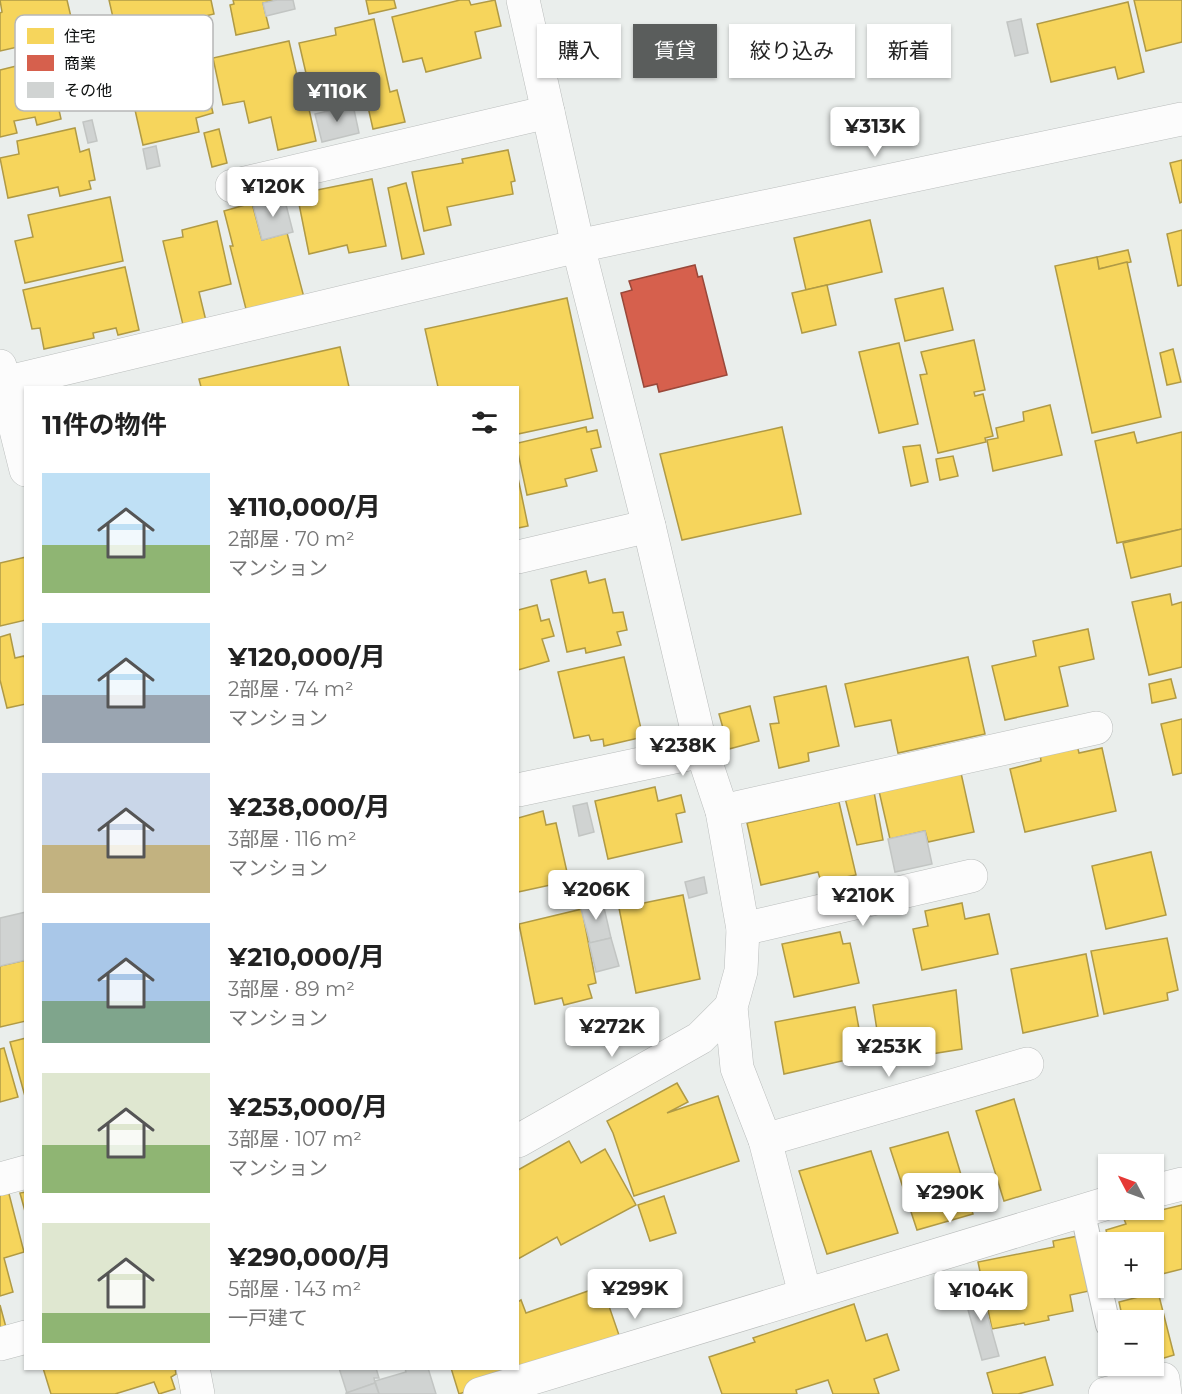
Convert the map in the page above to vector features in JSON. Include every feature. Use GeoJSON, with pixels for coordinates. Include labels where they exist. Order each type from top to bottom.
{"type":"FeatureCollection","features":[{"type":"Feature","properties":{"kind":"street"},"geometry":{"type":"LineString","coordinates":[[523,0],[578,246],[649,526],[702,751],[722,811],[743,928],[741,971],[731,1007],[737,1068],[765,1140],[805,1294]]}},
{"type":"Feature","properties":{"kind":"street"},"geometry":{"type":"LineString","coordinates":[[232,186],[548,112]]}},
{"type":"Feature","properties":{"kind":"street"},"geometry":{"type":"LineString","coordinates":[[24,463],[1,378],[578,246],[1182,119]]}},
{"type":"Feature","properties":{"kind":"street"},"geometry":{"type":"LineString","coordinates":[[519,557],[649,526]]}},
{"type":"Feature","properties":{"kind":"street"},"geometry":{"type":"LineString","coordinates":[[722,811],[1096,728]]}},
{"type":"Feature","properties":{"kind":"street"},"geometry":{"type":"LineString","coordinates":[[519,790],[702,751]]}},
{"type":"Feature","properties":{"kind":"street"},"geometry":{"type":"LineString","coordinates":[[743,928],[971,876]]}},
{"type":"Feature","properties":{"kind":"street"},"geometry":{"type":"LineString","coordinates":[[519,1140],[700,1038],[731,1007]]}},
{"type":"Feature","properties":{"kind":"street"},"geometry":{"type":"LineString","coordinates":[[765,1140],[1027,1064]]}},
{"type":"Feature","properties":{"kind":"street"},"geometry":{"type":"LineString","coordinates":[[0,1179],[24,1173]]}},
{"type":"Feature","properties":{"kind":"street"},"geometry":{"type":"LineString","coordinates":[[1164,1188],[1182,1184]]}},
{"type":"Feature","properties":{"kind":"street"},"geometry":{"type":"LineString","coordinates":[[480,1394],[1095,1207]]}},
{"type":"Feature","properties":{"kind":"street"},"geometry":{"type":"LineString","coordinates":[[0,1344],[24,1337]]}},
{"type":"Feature","properties":{"kind":"street"},"geometry":{"type":"LineString","coordinates":[[193,1370],[198,1394]]}},
{"type":"Feature","properties":{"kind":"street"},"geometry":{"type":"LineString","coordinates":[[1115,1383],[1163,1379],[1165,1394]]}},
{"type":"Feature","properties":{"kind":"lane"},"geometry":{"type":"LineString","coordinates":[[1095,1207],[1106,1310]]}},
{"type":"Feature","properties":{"kind":"building: 住宅"},"geometry":{"type":"Polygon","coordinates":[[[0,0],[67,0],[71,15],[15,15],[15,48],[0,51],[0,13],[2,12],[0,0]]]}},
{"type":"Feature","properties":{"kind":"building: 住宅"},"geometry":{"type":"Polygon","coordinates":[[[109,0],[211,0],[214,14],[210,15],[112,15],[109,0]]]}},
{"type":"Feature","properties":{"kind":"building: 住宅"},"geometry":{"type":"Polygon","coordinates":[[[233,0],[277,0],[263,3],[269,28],[236,35],[230,5],[234,4],[233,0]]]}},
{"type":"Feature","properties":{"kind":"building: 住宅"},"geometry":{"type":"Polygon","coordinates":[[[366,0],[394,0],[396,8],[369,14],[366,0]]]}},
{"type":"Feature","properties":{"kind":"building: 住宅"},"geometry":{"type":"Polygon","coordinates":[[[460,0],[469,0],[471,5],[495,0],[501,26],[475,32],[481,58],[426,72],[422,58],[403,62],[392,17],[460,0]]]}},
{"type":"Feature","properties":{"kind":"building: 住宅"},"geometry":{"type":"Polygon","coordinates":[[[1134,0],[1182,0],[1182,42],[1146,51],[1134,0]]]}},
{"type":"Feature","properties":{"kind":"building: 住宅"},"geometry":{"type":"Polygon","coordinates":[[[1128,2],[1144,72],[1118,79],[1115,67],[1051,82],[1037,24],[1128,2]]]}},
{"type":"Feature","properties":{"kind":"building: 住宅"},"geometry":{"type":"Polygon","coordinates":[[[374,19],[390,92],[397,90],[405,122],[373,129],[366,98],[361,98],[358,85],[311,95],[299,43],[336,35],[335,28],[374,19]]]}},
{"type":"Feature","properties":{"kind":"building: 住宅"},"geometry":{"type":"Polygon","coordinates":[[[289,41],[305,110],[309,109],[316,141],[278,150],[271,117],[249,123],[244,101],[223,105],[213,58],[289,41]]]}},
{"type":"Feature","properties":{"kind":"building: 住宅"},"geometry":{"type":"Polygon","coordinates":[[[15,66],[15,111],[59,111],[61,119],[37,125],[35,117],[14,121],[17,133],[0,137],[0,70],[15,66]]]}},
{"type":"Feature","properties":{"kind":"building: 住宅"},"geometry":{"type":"Polygon","coordinates":[[[135,111],[213,111],[213,113],[196,118],[199,132],[143,145],[135,111]]]}},
{"type":"Feature","properties":{"kind":"building: 住宅"},"geometry":{"type":"Polygon","coordinates":[[[75,128],[80,152],[89,149],[95,180],[89,181],[91,189],[60,196],[58,187],[8,198],[0,158],[19,154],[17,141],[75,128]]]}},
{"type":"Feature","properties":{"kind":"building: 住宅"},"geometry":{"type":"Polygon","coordinates":[[[219,129],[227,163],[212,167],[204,133],[219,129]]]}},
{"type":"Feature","properties":{"kind":"building: 住宅"},"geometry":{"type":"Polygon","coordinates":[[[508,150],[515,181],[511,182],[513,194],[447,207],[451,225],[424,231],[412,172],[463,163],[462,159],[508,150]]]}},
{"type":"Feature","properties":{"kind":"building: 住宅"},"geometry":{"type":"Polygon","coordinates":[[[1182,160],[1182,202],[1180,203],[1170,163],[1182,160]]]}},
{"type":"Feature","properties":{"kind":"building: 住宅"},"geometry":{"type":"Polygon","coordinates":[[[372,179],[386,246],[349,253],[347,245],[309,254],[297,194],[372,179]]]}},
{"type":"Feature","properties":{"kind":"building: 住宅"},"geometry":{"type":"Polygon","coordinates":[[[406,183],[424,254],[402,259],[388,188],[406,183]]]}},
{"type":"Feature","properties":{"kind":"building: 住宅"},"geometry":{"type":"Polygon","coordinates":[[[110,197],[123,261],[25,283],[15,241],[33,237],[28,215],[110,197]]]}},
{"type":"Feature","properties":{"kind":"building: 住宅"},"geometry":{"type":"Polygon","coordinates":[[[252,203],[262,240],[287,233],[306,305],[247,313],[230,246],[233,246],[224,211],[252,203]]]}},
{"type":"Feature","properties":{"kind":"building: 住宅"},"geometry":{"type":"Polygon","coordinates":[[[870,220],[882,272],[806,290],[794,238],[870,220]]]}},
{"type":"Feature","properties":{"kind":"building: 住宅"},"geometry":{"type":"Polygon","coordinates":[[[217,221],[231,284],[199,292],[206,321],[183,325],[163,241],[183,237],[182,230],[217,221]]]}},
{"type":"Feature","properties":{"kind":"building: 住宅"},"geometry":{"type":"Polygon","coordinates":[[[1182,230],[1182,285],[1178,286],[1167,234],[1182,230]]]}},
{"type":"Feature","properties":{"kind":"building: 住宅"},"geometry":{"type":"Polygon","coordinates":[[[1128,250],[1131,262],[1099,269],[1097,257],[1128,250]]]}},
{"type":"Feature","properties":{"kind":"building: 住宅"},"geometry":{"type":"Polygon","coordinates":[[[1097,257],[1099,269],[1127,262],[1161,417],[1092,433],[1055,266],[1097,257]]]}},
{"type":"Feature","properties":{"kind":"building: 住宅"},"geometry":{"type":"Polygon","coordinates":[[[125,267],[139,330],[118,335],[116,328],[93,333],[94,338],[44,349],[40,328],[32,329],[23,290],[125,267]]]}},
{"type":"Feature","properties":{"kind":"building: 住宅"},"geometry":{"type":"Polygon","coordinates":[[[827,285],[836,325],[802,333],[792,293],[827,285]]]}},
{"type":"Feature","properties":{"kind":"building: 住宅"},"geometry":{"type":"Polygon","coordinates":[[[943,288],[953,330],[905,341],[895,299],[943,288]]]}},
{"type":"Feature","properties":{"kind":"building: 住宅"},"geometry":{"type":"Polygon","coordinates":[[[567,298],[593,418],[519,434],[519,386],[438,386],[425,329],[567,298]]]}},
{"type":"Feature","properties":{"kind":"building: 住宅"},"geometry":{"type":"Polygon","coordinates":[[[974,340],[985,390],[974,392],[975,396],[983,394],[993,436],[985,438],[986,442],[938,453],[920,375],[927,374],[921,352],[974,340]]]}},
{"type":"Feature","properties":{"kind":"building: 住宅"},"geometry":{"type":"Polygon","coordinates":[[[899,343],[918,424],[879,433],[859,352],[899,343]]]}},
{"type":"Feature","properties":{"kind":"building: 住宅"},"geometry":{"type":"Polygon","coordinates":[[[340,347],[349,386],[201,386],[199,379],[340,347]]]}},
{"type":"Feature","properties":{"kind":"building: 住宅"},"geometry":{"type":"Polygon","coordinates":[[[1173,349],[1181,382],[1167,385],[1160,353],[1173,349]]]}},
{"type":"Feature","properties":{"kind":"building: 住宅"},"geometry":{"type":"Polygon","coordinates":[[[1050,405],[1062,455],[993,471],[987,440],[998,438],[996,428],[1024,421],[1023,412],[1050,405]]]}},
{"type":"Feature","properties":{"kind":"building: 住宅"},"geometry":{"type":"Polygon","coordinates":[[[586,427],[587,432],[597,430],[601,447],[591,449],[597,471],[565,479],[567,486],[527,495],[519,458],[519,443],[586,427]]]}},
{"type":"Feature","properties":{"kind":"building: 住宅"},"geometry":{"type":"Polygon","coordinates":[[[782,427],[801,514],[682,540],[660,454],[782,427]]]}},
{"type":"Feature","properties":{"kind":"building: 住宅"},"geometry":{"type":"Polygon","coordinates":[[[1134,432],[1137,443],[1182,432],[1182,529],[1117,543],[1095,441],[1134,432]]]}},
{"type":"Feature","properties":{"kind":"building: 住宅"},"geometry":{"type":"Polygon","coordinates":[[[920,445],[928,482],[911,486],[903,447],[920,445]]]}},
{"type":"Feature","properties":{"kind":"building: 住宅"},"geometry":{"type":"Polygon","coordinates":[[[953,456],[958,476],[940,480],[936,459],[953,456]]]}},
{"type":"Feature","properties":{"kind":"building: 住宅"},"geometry":{"type":"Polygon","coordinates":[[[519,483],[528,526],[519,528],[519,483]]]}},
{"type":"Feature","properties":{"kind":"building: 住宅"},"geometry":{"type":"Polygon","coordinates":[[[1182,529],[1182,566],[1131,578],[1123,543],[1182,529]]]}},
{"type":"Feature","properties":{"kind":"building: 住宅"},"geometry":{"type":"Polygon","coordinates":[[[24,557],[24,620],[0,626],[0,563],[24,557]]]}},
{"type":"Feature","properties":{"kind":"building: 住宅"},"geometry":{"type":"Polygon","coordinates":[[[586,571],[589,583],[605,579],[613,613],[623,612],[627,630],[617,632],[621,645],[586,653],[585,648],[567,652],[551,580],[586,571]]]}},
{"type":"Feature","properties":{"kind":"building: 住宅"},"geometry":{"type":"Polygon","coordinates":[[[1170,594],[1172,605],[1182,602],[1182,667],[1149,675],[1132,602],[1170,594]]]}},
{"type":"Feature","properties":{"kind":"building: 住宅"},"geometry":{"type":"Polygon","coordinates":[[[537,605],[541,621],[549,619],[554,636],[542,639],[549,661],[519,670],[519,610],[537,605]]]}},
{"type":"Feature","properties":{"kind":"building: 住宅"},"geometry":{"type":"Polygon","coordinates":[[[1088,629],[1094,659],[1059,667],[1068,706],[1005,720],[992,666],[1036,656],[1033,641],[1088,629]]]}},
{"type":"Feature","properties":{"kind":"building: 住宅"},"geometry":{"type":"Polygon","coordinates":[[[10,634],[15,658],[24,656],[24,704],[7,708],[0,680],[0,637],[10,634]]]}},
{"type":"Feature","properties":{"kind":"building: 住宅"},"geometry":{"type":"Polygon","coordinates":[[[624,657],[643,737],[604,746],[603,739],[591,741],[589,735],[574,738],[558,672],[624,657]]]}},
{"type":"Feature","properties":{"kind":"building: 住宅"},"geometry":{"type":"Polygon","coordinates":[[[968,657],[985,734],[898,753],[891,720],[855,727],[845,684],[968,657]]]}},
{"type":"Feature","properties":{"kind":"building: 住宅"},"geometry":{"type":"Polygon","coordinates":[[[1171,679],[1176,698],[1152,703],[1149,684],[1171,679]]]}},
{"type":"Feature","properties":{"kind":"building: 住宅"},"geometry":{"type":"Polygon","coordinates":[[[826,686],[839,746],[808,753],[809,761],[779,768],[770,724],[779,723],[774,697],[826,686]]]}},
{"type":"Feature","properties":{"kind":"building: 住宅"},"geometry":{"type":"Polygon","coordinates":[[[750,706],[759,741],[729,749],[719,714],[750,706]]]}},
{"type":"Feature","properties":{"kind":"building: 住宅"},"geometry":{"type":"Polygon","coordinates":[[[1182,719],[1182,773],[1173,775],[1161,724],[1182,719]]]}},
{"type":"Feature","properties":{"kind":"building: 住宅"},"geometry":{"type":"Polygon","coordinates":[[[1077,745],[1079,753],[1102,748],[1116,811],[1025,832],[1010,769],[1041,761],[1040,754],[1077,745]]]}},
{"type":"Feature","properties":{"kind":"building: 住宅"},"geometry":{"type":"Polygon","coordinates":[[[961,773],[974,832],[928,842],[925,831],[890,839],[879,791],[961,773]]]}},
{"type":"Feature","properties":{"kind":"building: 住宅"},"geometry":{"type":"Polygon","coordinates":[[[655,787],[658,801],[681,795],[685,812],[676,814],[682,842],[608,859],[595,801],[655,787]]]}},
{"type":"Feature","properties":{"kind":"building: 住宅"},"geometry":{"type":"Polygon","coordinates":[[[874,792],[883,840],[857,845],[845,798],[874,792]]]}},
{"type":"Feature","properties":{"kind":"building: 住宅"},"geometry":{"type":"Polygon","coordinates":[[[839,802],[856,875],[821,882],[818,872],[761,885],[747,823],[839,802]]]}},
{"type":"Feature","properties":{"kind":"building: 住宅"},"geometry":{"type":"Polygon","coordinates":[[[543,811],[546,825],[556,823],[569,881],[519,892],[519,818],[543,811]]]}},
{"type":"Feature","properties":{"kind":"building: 住宅"},"geometry":{"type":"Polygon","coordinates":[[[1151,852],[1166,915],[1106,929],[1092,866],[1151,852]]]}},
{"type":"Feature","properties":{"kind":"building: 住宅"},"geometry":{"type":"Polygon","coordinates":[[[683,895],[700,979],[636,993],[619,908],[683,895]]]}},
{"type":"Feature","properties":{"kind":"building: 住宅"},"geometry":{"type":"Polygon","coordinates":[[[962,903],[965,919],[989,914],[998,954],[922,970],[913,929],[928,926],[925,911],[962,903]]]}},
{"type":"Feature","properties":{"kind":"building: 住宅"},"geometry":{"type":"Polygon","coordinates":[[[582,909],[596,983],[588,985],[592,998],[564,1005],[562,998],[535,1004],[519,924],[582,909]]]}},
{"type":"Feature","properties":{"kind":"building: 住宅"},"geometry":{"type":"Polygon","coordinates":[[[840,932],[843,944],[850,943],[859,983],[794,997],[782,944],[840,932]]]}},
{"type":"Feature","properties":{"kind":"building: 住宅"},"geometry":{"type":"Polygon","coordinates":[[[1167,938],[1178,990],[1167,993],[1168,1000],[1104,1014],[1091,951],[1167,938]]]}},
{"type":"Feature","properties":{"kind":"building: 住宅"},"geometry":{"type":"Polygon","coordinates":[[[1086,954],[1098,1016],[1023,1033],[1011,969],[1086,954]]]}},
{"type":"Feature","properties":{"kind":"building: 住宅"},"geometry":{"type":"Polygon","coordinates":[[[24,960],[24,1021],[0,1027],[0,966],[24,960]]]}},
{"type":"Feature","properties":{"kind":"building: 住宅"},"geometry":{"type":"Polygon","coordinates":[[[956,990],[962,1049],[882,1062],[873,1005],[956,990]]]}},
{"type":"Feature","properties":{"kind":"building: 住宅"},"geometry":{"type":"Polygon","coordinates":[[[855,1007],[864,1056],[784,1074],[775,1022],[855,1007]]]}},
{"type":"Feature","properties":{"kind":"building: 住宅"},"geometry":{"type":"Polygon","coordinates":[[[24,1038],[24,1093],[10,1042],[24,1038]]]}},
{"type":"Feature","properties":{"kind":"building: 住宅"},"geometry":{"type":"Polygon","coordinates":[[[4,1048],[18,1097],[0,1102],[0,1049],[4,1048]]]}},
{"type":"Feature","properties":{"kind":"building: 住宅"},"geometry":{"type":"Polygon","coordinates":[[[677,1083],[688,1102],[667,1113],[718,1096],[739,1161],[634,1196],[607,1121],[677,1083]]]}},
{"type":"Feature","properties":{"kind":"building: 住宅"},"geometry":{"type":"Polygon","coordinates":[[[1014,1099],[1041,1190],[1004,1201],[976,1111],[1014,1099]]]}},
{"type":"Feature","properties":{"kind":"building: 住宅"},"geometry":{"type":"Polygon","coordinates":[[[948,1132],[973,1214],[917,1230],[890,1148],[948,1132]]]}},
{"type":"Feature","properties":{"kind":"building: 住宅"},"geometry":{"type":"Polygon","coordinates":[[[569,1141],[581,1163],[605,1149],[636,1205],[561,1245],[557,1237],[519,1258],[519,1169],[569,1141]]]}},
{"type":"Feature","properties":{"kind":"building: 住宅"},"geometry":{"type":"Polygon","coordinates":[[[871,1151],[898,1233],[827,1254],[799,1171],[871,1151]]]}},
{"type":"Feature","properties":{"kind":"building: 住宅"},"geometry":{"type":"Polygon","coordinates":[[[8,1190],[24,1252],[4,1258],[13,1292],[0,1296],[0,1193],[8,1190]]]}},
{"type":"Feature","properties":{"kind":"building: 住宅"},"geometry":{"type":"Polygon","coordinates":[[[24,1192],[24,1208],[20,1193],[24,1192]]]}},
{"type":"Feature","properties":{"kind":"building: 住宅"},"geometry":{"type":"Polygon","coordinates":[[[664,1196],[676,1233],[650,1241],[638,1205],[664,1196]]]}},
{"type":"Feature","properties":{"kind":"building: 住宅"},"geometry":{"type":"Polygon","coordinates":[[[1182,1205],[1182,1269],[1164,1274],[1164,1232],[1106,1232],[1106,1230],[1126,1224],[1124,1220],[1164,1220],[1164,1209],[1182,1205]]]}},
{"type":"Feature","properties":{"kind":"building: 住宅"},"geometry":{"type":"Polygon","coordinates":[[[1078,1236],[1089,1291],[1070,1295],[1073,1311],[1048,1316],[1049,1320],[992,1329],[978,1262],[1054,1247],[1053,1241],[1078,1236]]]}},
{"type":"Feature","properties":{"kind":"building: 住宅"},"geometry":{"type":"Polygon","coordinates":[[[602,1286],[620,1338],[459,1394],[452,1370],[519,1370],[519,1301],[521,1300],[526,1313],[602,1286]]]}},
{"type":"Feature","properties":{"kind":"building: 住宅"},"geometry":{"type":"Polygon","coordinates":[[[1135,1298],[1160,1298],[1163,1310],[1121,1310],[1119,1302],[1135,1298]]]}},
{"type":"Feature","properties":{"kind":"building: 住宅"},"geometry":{"type":"Polygon","coordinates":[[[854,1304],[866,1341],[887,1334],[899,1370],[874,1379],[879,1394],[833,1394],[828,1380],[796,1390],[797,1394],[722,1394],[709,1357],[755,1342],[753,1338],[854,1304]]]}},
{"type":"Feature","properties":{"kind":"building: 住宅"},"geometry":{"type":"Polygon","coordinates":[[[0,1305],[7,1331],[0,1333],[0,1305]]]}},
{"type":"Feature","properties":{"kind":"building: 住宅"},"geometry":{"type":"Polygon","coordinates":[[[1164,1316],[1174,1355],[1164,1358],[1164,1316]]]}},
{"type":"Feature","properties":{"kind":"building: 住宅"},"geometry":{"type":"Polygon","coordinates":[[[1045,1357],[1053,1385],[1018,1394],[993,1394],[987,1373],[1045,1357]]]}},
{"type":"Feature","properties":{"kind":"building: 住宅"},"geometry":{"type":"Polygon","coordinates":[[[44,1370],[175,1370],[176,1374],[171,1377],[175,1389],[159,1394],[154,1382],[115,1394],[51,1394],[44,1370]]]}},
{"type":"Feature","properties":{"kind":"building: 商業"},"geometry":{"type":"Polygon","coordinates":[[[695,265],[698,277],[702,276],[727,375],[659,392],[657,384],[644,387],[621,293],[632,290],[629,281],[695,265]]]}},
{"type":"Feature","properties":{"kind":"building: その他"},"geometry":{"type":"Polygon","coordinates":[[[293,0],[295,9],[266,16],[263,3],[293,0]]]}},
{"type":"Feature","properties":{"kind":"building: その他"},"geometry":{"type":"Polygon","coordinates":[[[1021,19],[1028,53],[1015,56],[1007,22],[1021,19]]]}},
{"type":"Feature","properties":{"kind":"building: その他"},"geometry":{"type":"Polygon","coordinates":[[[353,105],[359,133],[322,142],[315,114],[353,105]]]}},
{"type":"Feature","properties":{"kind":"building: その他"},"geometry":{"type":"Polygon","coordinates":[[[92,120],[97,141],[88,143],[83,122],[92,120]]]}},
{"type":"Feature","properties":{"kind":"building: その他"},"geometry":{"type":"Polygon","coordinates":[[[156,146],[160,166],[147,169],[143,149],[156,146]]]}},
{"type":"Feature","properties":{"kind":"building: その他"},"geometry":{"type":"Polygon","coordinates":[[[284,197],[293,232],[262,240],[253,205],[284,197]]]}},
{"type":"Feature","properties":{"kind":"building: その他"},"geometry":{"type":"Polygon","coordinates":[[[587,803],[594,832],[579,836],[573,806],[587,803]]]}},
{"type":"Feature","properties":{"kind":"building: その他"},"geometry":{"type":"Polygon","coordinates":[[[925,831],[932,864],[895,872],[888,839],[925,831]]]}},
{"type":"Feature","properties":{"kind":"building: その他"},"geometry":{"type":"Polygon","coordinates":[[[704,877],[707,893],[689,898],[685,882],[704,877]]]}},
{"type":"Feature","properties":{"kind":"building: その他"},"geometry":{"type":"Polygon","coordinates":[[[602,899],[611,938],[590,943],[580,905],[602,899]]]}},
{"type":"Feature","properties":{"kind":"building: その他"},"geometry":{"type":"Polygon","coordinates":[[[24,912],[24,960],[0,966],[0,918],[24,912]]]}},
{"type":"Feature","properties":{"kind":"building: その他"},"geometry":{"type":"Polygon","coordinates":[[[611,938],[619,966],[596,972],[589,943],[611,938]]]}},
{"type":"Feature","properties":{"kind":"building: その他"},"geometry":{"type":"Polygon","coordinates":[[[979,1285],[999,1356],[982,1360],[962,1288],[979,1285]]]}},
{"type":"Feature","properties":{"kind":"building: その他"},"geometry":{"type":"Polygon","coordinates":[[[340,1370],[377,1370],[379,1378],[374,1378],[375,1383],[347,1393],[340,1370]]]}},
{"type":"Feature","properties":{"kind":"building: その他"},"geometry":{"type":"Polygon","coordinates":[[[406,1370],[429,1370],[436,1394],[379,1394],[375,1381],[406,1372],[406,1370]]]}},
{"type":"Feature","properties":{"kind":"building: その他"},"geometry":{"type":"Polygon","coordinates":[[[375,1383],[379,1394],[346,1394],[346,1393],[375,1383]]]}}]}
